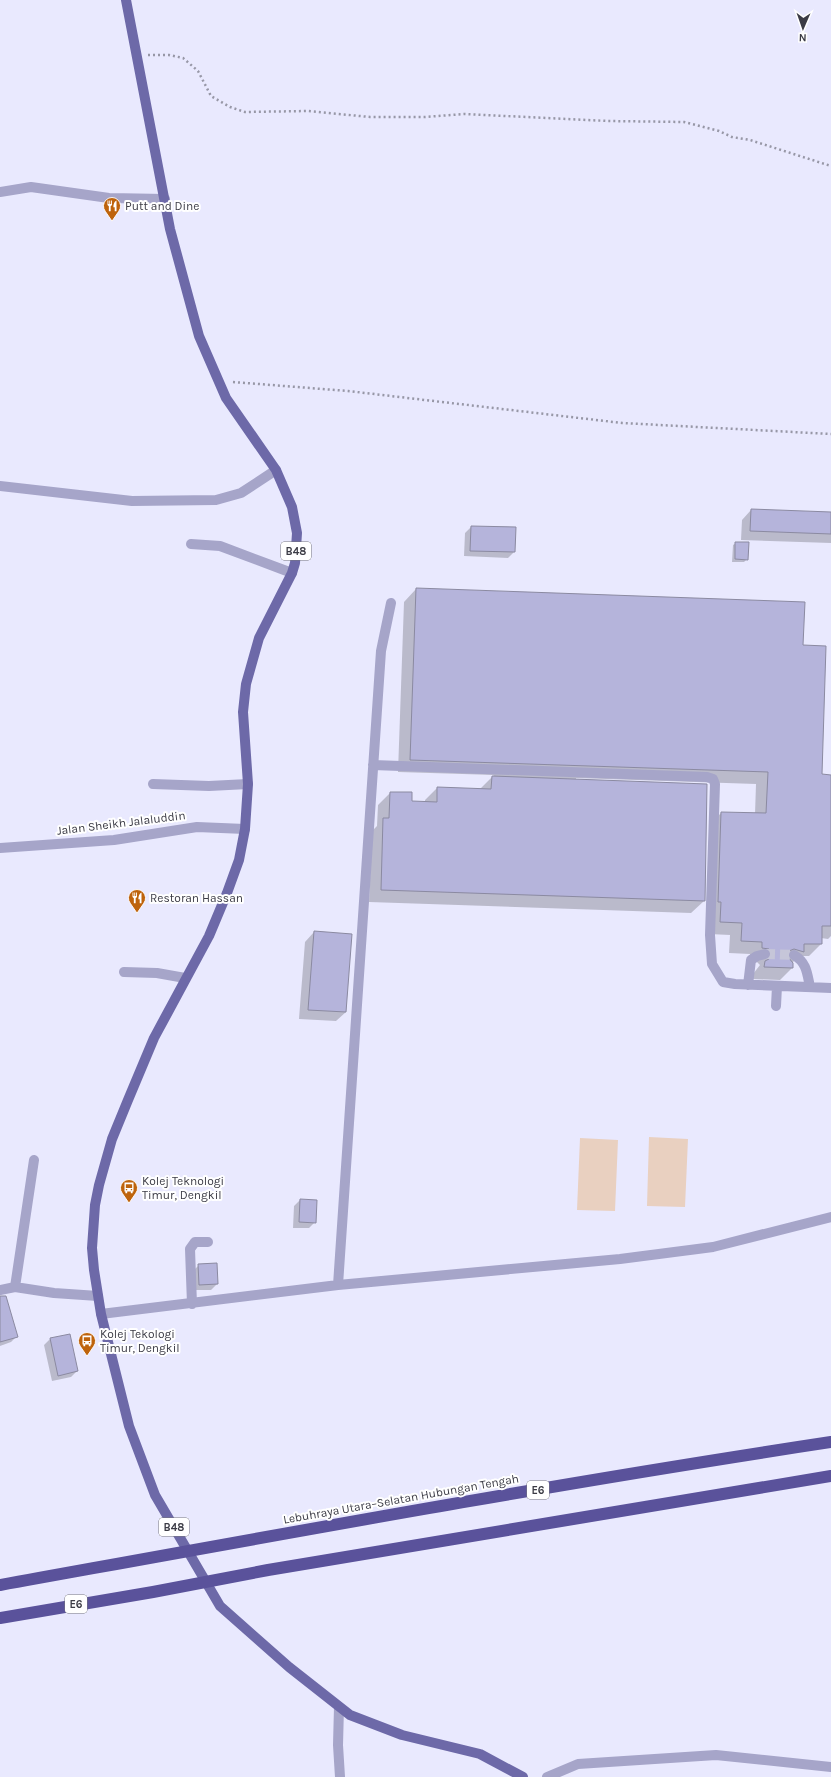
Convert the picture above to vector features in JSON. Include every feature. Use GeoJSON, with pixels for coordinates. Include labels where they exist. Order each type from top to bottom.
{"type":"FeatureCollection","features":[{"type":"Feature","properties":{"kind":"highway","name":"Lebuhraya Utara–Selatan Hubungan Tengah"},"geometry":{"type":"LineString","coordinates":[[0,1585],[246,1540],[730,1457],[831,1442]]}},
{"type":"Feature","properties":{"kind":"highway","name":"E6"},"geometry":{"type":"LineString","coordinates":[[0,1618],[153,1592],[268,1570],[831,1476]]}},
{"type":"Feature","properties":{"kind":"main road","name":"B48"},"geometry":{"type":"LineString","coordinates":[[126,0],[170,229],[198,336],[226,398],[276,470],[292,506],[297,533],[295,562],[292,573],[259,638],[246,684],[243,712],[248,784],[245,829],[239,860],[228,894],[209,936],[154,1038],[112,1139],[94,1204],[93,1262],[101,1314],[129,1426],[156,1495],[220,1606],[289,1667],[350,1715],[402,1735],[480,1754],[523,1777]]}},
{"type":"Feature","properties":{"kind":"street"},"geometry":{"type":"LineString","coordinates":[[0,192],[31,187],[109,198],[165,199]]}},
{"type":"Feature","properties":{"kind":"street"},"geometry":{"type":"LineString","coordinates":[[0,486],[132,502],[216,500],[241,493],[276,470]]}},
{"type":"Feature","properties":{"kind":"street"},"geometry":{"type":"LineString","coordinates":[[191,544],[220,546],[292,573]]}},
{"type":"Feature","properties":{"kind":"street"},"geometry":{"type":"LineString","coordinates":[[338,1285],[381,651],[391,603]]}},
{"type":"Feature","properties":{"kind":"street"},"geometry":{"type":"LineString","coordinates":[[373,765],[707,777],[713,779],[715,784],[710,936],[712,964],[723,982],[748,985],[831,988]]}},
{"type":"Feature","properties":{"kind":"street"},"geometry":{"type":"LineString","coordinates":[[153,784],[209,786],[248,784]]}},
{"type":"Feature","properties":{"kind":"street","name":"Jalan Sheikh Jalaluddin"},"geometry":{"type":"LineString","coordinates":[[0,848],[114,840],[197,827],[245,829]]}},
{"type":"Feature","properties":{"kind":"street"},"geometry":{"type":"LineString","coordinates":[[748,985],[752,960],[761,955]]}},
{"type":"Feature","properties":{"kind":"street"},"geometry":{"type":"LineString","coordinates":[[794,955],[806,966],[810,987]]}},
{"type":"Feature","properties":{"kind":"street"},"geometry":{"type":"LineString","coordinates":[[124,972],[157,973],[185,978]]}},
{"type":"Feature","properties":{"kind":"street"},"geometry":{"type":"LineString","coordinates":[[776,1006],[777,986]]}},
{"type":"Feature","properties":{"kind":"street"},"geometry":{"type":"LineString","coordinates":[[15,1287],[34,1160]]}},
{"type":"Feature","properties":{"kind":"street"},"geometry":{"type":"LineString","coordinates":[[101,1314],[338,1285],[620,1259],[713,1247],[831,1217]]}},
{"type":"Feature","properties":{"kind":"street"},"geometry":{"type":"LineString","coordinates":[[192,1304],[190,1249],[195,1242],[208,1242]]}},
{"type":"Feature","properties":{"kind":"street"},"geometry":{"type":"LineString","coordinates":[[0,1290],[15,1287],[54,1293],[98,1296]]}},
{"type":"Feature","properties":{"kind":"street"},"geometry":{"type":"LineString","coordinates":[[339,1707],[338,1745],[340,1777]]}},
{"type":"Feature","properties":{"kind":"street"},"geometry":{"type":"LineString","coordinates":[[547,1777],[578,1764],[716,1755],[831,1767]]}},
{"type":"Feature","properties":{"kind":"path"},"geometry":{"type":"LineString","coordinates":[[137,56],[169,55],[183,58],[198,71],[211,96],[230,107],[245,112],[308,111],[370,117],[425,117],[465,114],[608,122],[684,122],[719,131],[732,137],[750,140],[831,166]]}},
{"type":"Feature","properties":{"kind":"path"},"geometry":{"type":"LineString","coordinates":[[218,381],[348,391],[622,423],[831,434]]}},
{"type":"Feature","properties":{"kind":"shaded area"},"geometry":{"type":"Polygon","coordinates":[[[649,1137],[688,1139],[685,1207],[647,1206],[649,1137]]]}},
{"type":"Feature","properties":{"kind":"shaded area"},"geometry":{"type":"Polygon","coordinates":[[[580,1138],[618,1140],[615,1211],[577,1210],[580,1138]]]}},
{"type":"Feature","properties":{"kind":"building"},"geometry":{"type":"Polygon","coordinates":[[[751,509],[831,512],[831,534],[750,531],[751,509]]]}},
{"type":"Feature","properties":{"kind":"building"},"geometry":{"type":"Polygon","coordinates":[[[471,526],[516,527],[515,552],[470,551],[471,526]]]}},
{"type":"Feature","properties":{"kind":"building"},"geometry":{"type":"Polygon","coordinates":[[[735,542],[749,542],[748,560],[735,559],[735,542]]]}},
{"type":"Feature","properties":{"kind":"building"},"geometry":{"type":"Polygon","coordinates":[[[416,588],[805,602],[803,645],[826,646],[822,774],[831,775],[831,926],[822,926],[822,944],[804,944],[804,952],[794,949],[789,951],[788,957],[793,963],[793,968],[764,967],[765,961],[769,959],[771,955],[769,949],[762,948],[762,942],[741,941],[742,923],[720,922],[721,902],[718,902],[721,812],[766,813],[768,772],[410,760],[416,588]]]}},
{"type":"Feature","properties":{"kind":"building"},"geometry":{"type":"Polygon","coordinates":[[[492,776],[707,784],[705,901],[381,890],[383,818],[389,818],[390,792],[412,792],[412,801],[437,802],[437,787],[491,789],[492,776]]]}},
{"type":"Feature","properties":{"kind":"building"},"geometry":{"type":"Polygon","coordinates":[[[314,931],[352,934],[346,1012],[308,1010],[314,931]]]}},
{"type":"Feature","properties":{"kind":"building"},"geometry":{"type":"Polygon","coordinates":[[[300,1199],[317,1200],[316,1223],[299,1222],[300,1199]]]}},
{"type":"Feature","properties":{"kind":"building"},"geometry":{"type":"Polygon","coordinates":[[[217,1263],[218,1284],[199,1285],[198,1264],[217,1263]]]}},
{"type":"Feature","properties":{"kind":"building"},"geometry":{"type":"Polygon","coordinates":[[[0,1296],[6,1296],[18,1337],[0,1342],[0,1296]]]}},
{"type":"Feature","properties":{"kind":"building"},"geometry":{"type":"Polygon","coordinates":[[[70,1334],[78,1371],[58,1376],[50,1338],[70,1334]]]}},
{"type":"Feature","properties":{"kind":"tunnel"},"geometry":{"type":"LineString","coordinates":[[765,954],[794,955]]}},
{"type":"Feature","properties":{"kind":"place","name":"Putt and Dine"},"geometry":{"type":"Point","coordinates":[112,221]}},
{"type":"Feature","properties":{"kind":"place","name":"Restoran Hassan"},"geometry":{"type":"Point","coordinates":[137,913]}},
{"type":"Feature","properties":{"kind":"place","name":"Kolej Teknologi Timur, Dengkil"},"geometry":{"type":"Point","coordinates":[129,1203]}},
{"type":"Feature","properties":{"kind":"place","name":"Kolej Tekologi Timur, Dengkil"},"geometry":{"type":"Point","coordinates":[87,1356]}}]}
